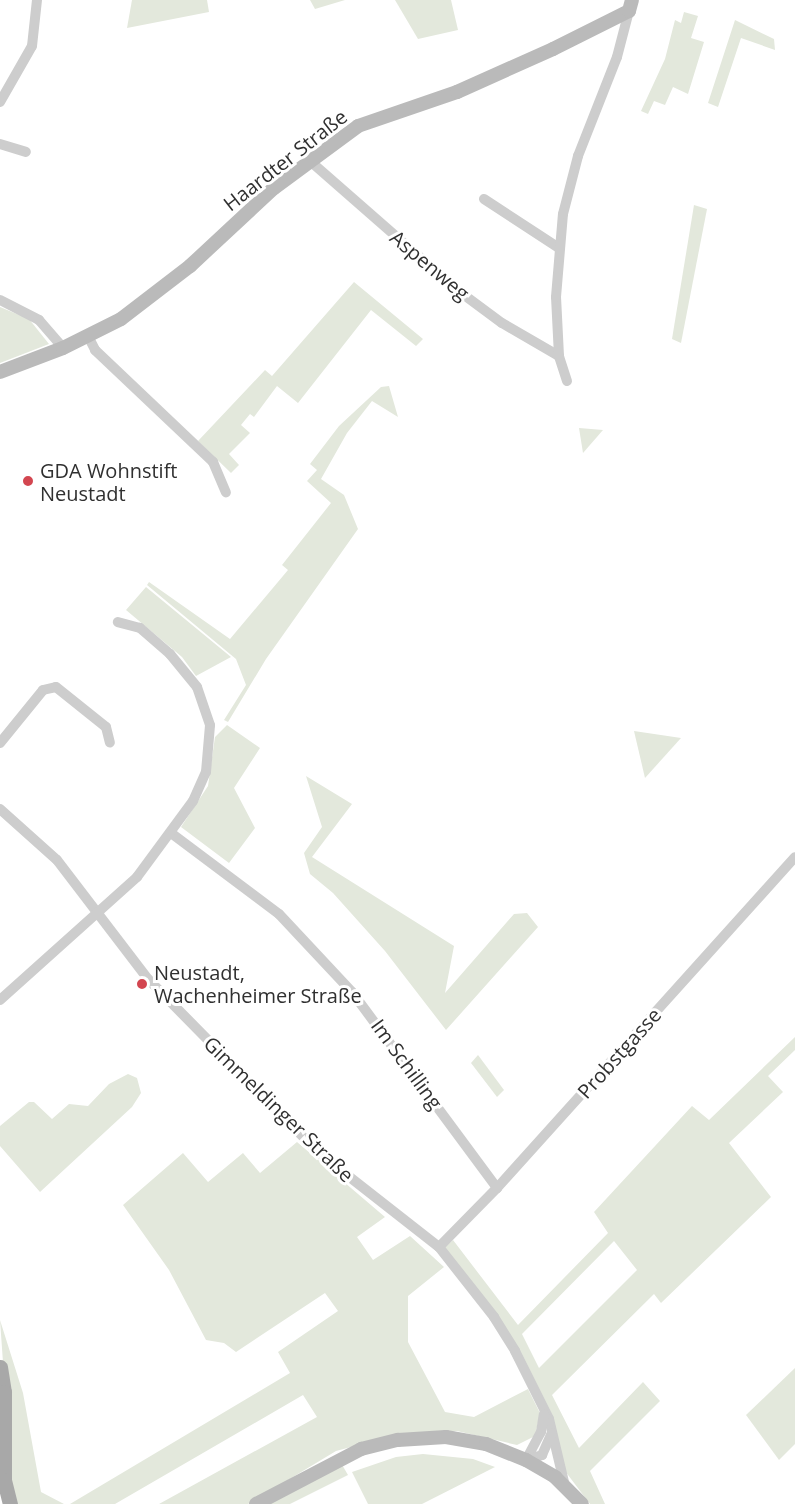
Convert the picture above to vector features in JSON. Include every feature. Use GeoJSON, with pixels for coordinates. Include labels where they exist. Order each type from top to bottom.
{"type":"FeatureCollection","features":[{"type":"Feature","properties":{"kind":"main road"},"geometry":{"type":"LineString","coordinates":[[0,1367],[4,1392],[4,1480],[10,1504]]}},
{"type":"Feature","properties":{"kind":"street"},"geometry":{"type":"LineString","coordinates":[[0,102],[32,46],[37,0]]}},
{"type":"Feature","properties":{"kind":"street"},"geometry":{"type":"LineString","coordinates":[[567,381],[559,356],[559,248],[575,166],[617,57],[631,6]]}},
{"type":"Feature","properties":{"kind":"street","name":"Haardter Straße"},"geometry":{"type":"LineString","coordinates":[[0,372],[63,348],[121,319],[171,281],[310,161],[358,126],[457,92],[631,6]]}},
{"type":"Feature","properties":{"kind":"street"},"geometry":{"type":"LineString","coordinates":[[0,144],[26,152]]}},
{"type":"Feature","properties":{"kind":"street","name":"Aspenweg"},"geometry":{"type":"LineString","coordinates":[[310,161],[456,289],[502,323],[559,356]]}},
{"type":"Feature","properties":{"kind":"street"},"geometry":{"type":"LineString","coordinates":[[484,199],[559,248]]}},
{"type":"Feature","properties":{"kind":"street"},"geometry":{"type":"LineString","coordinates":[[0,300],[39,320],[63,348]]}},
{"type":"Feature","properties":{"kind":"street"},"geometry":{"type":"LineString","coordinates":[[88,336],[94,350],[213,462],[226,492]]}},
{"type":"Feature","properties":{"kind":"street"},"geometry":{"type":"LineString","coordinates":[[0,1000],[136,877],[193,801],[206,772],[210,747],[207,714],[197,687],[170,654],[140,628],[118,622]]}},
{"type":"Feature","properties":{"kind":"street"},"geometry":{"type":"LineString","coordinates":[[0,742],[44,690],[56,687],[106,727],[110,743]]}},
{"type":"Feature","properties":{"kind":"street","name":"Gimmeldinger Straße"},"geometry":{"type":"LineString","coordinates":[[0,809],[51,854],[148,979],[319,1153],[439,1247],[494,1317],[553,1433],[565,1486]]}},
{"type":"Feature","properties":{"kind":"street","name":"Im Schilling"},"geometry":{"type":"LineString","coordinates":[[171,833],[279,914],[352,992],[497,1188]]}},
{"type":"Feature","properties":{"kind":"street","name":"Probstgasse"},"geometry":{"type":"LineString","coordinates":[[439,1247],[497,1188],[795,857]]}},
{"type":"Feature","properties":{"kind":"street"},"geometry":{"type":"LineString","coordinates":[[526,1460],[541,1432],[544,1414]]}},
{"type":"Feature","properties":{"kind":"street"},"geometry":{"type":"LineString","coordinates":[[526,1460],[542,1455],[553,1433]]}},
{"type":"Feature","properties":{"kind":"street"},"geometry":{"type":"LineString","coordinates":[[256,1504],[341,1457],[398,1440],[470,1440],[526,1460],[565,1486],[582,1504]]}},
{"type":"Feature","properties":{"kind":"shaded area"},"geometry":{"type":"Polygon","coordinates":[[[132,0],[207,0],[209,12],[127,28],[132,0]]]}},
{"type":"Feature","properties":{"kind":"shaded area"},"geometry":{"type":"Polygon","coordinates":[[[310,0],[345,0],[315,9],[310,0]]]}},
{"type":"Feature","properties":{"kind":"shaded area"},"geometry":{"type":"Polygon","coordinates":[[[395,0],[451,0],[458,30],[418,39],[395,0]]]}},
{"type":"Feature","properties":{"kind":"shaded area"},"geometry":{"type":"Polygon","coordinates":[[[684,12],[698,16],[691,38],[704,42],[688,94],[673,87],[665,105],[654,101],[648,114],[641,111],[665,59],[675,20],[681,23],[684,12]]]}},
{"type":"Feature","properties":{"kind":"shaded area"},"geometry":{"type":"Polygon","coordinates":[[[735,20],[774,39],[775,50],[741,38],[718,107],[708,103],[735,20]]]}},
{"type":"Feature","properties":{"kind":"shaded area"},"geometry":{"type":"Polygon","coordinates":[[[694,205],[707,209],[681,343],[672,339],[694,205]]]}},
{"type":"Feature","properties":{"kind":"shaded area"},"geometry":{"type":"Polygon","coordinates":[[[354,282],[423,339],[416,346],[371,310],[298,403],[277,386],[254,417],[250,414],[241,425],[250,433],[229,454],[239,465],[231,473],[198,441],[265,370],[272,376],[354,282]]]}},
{"type":"Feature","properties":{"kind":"shaded area"},"geometry":{"type":"Polygon","coordinates":[[[0,307],[29,319],[49,344],[0,363],[0,307]]]}},
{"type":"Feature","properties":{"kind":"shaded area"},"geometry":{"type":"Polygon","coordinates":[[[389,386],[398,417],[372,401],[347,433],[321,479],[344,495],[358,529],[266,659],[228,722],[224,720],[246,685],[236,659],[147,585],[149,582],[230,639],[288,570],[282,565],[331,503],[307,481],[317,470],[310,464],[339,426],[381,387],[389,386]]]}},
{"type":"Feature","properties":{"kind":"shaded area"},"geometry":{"type":"Polygon","coordinates":[[[579,428],[603,430],[583,453],[579,428]]]}},
{"type":"Feature","properties":{"kind":"shaded area"},"geometry":{"type":"Polygon","coordinates":[[[146,587],[231,657],[196,676],[182,657],[126,610],[146,587]]]}},
{"type":"Feature","properties":{"kind":"shaded area"},"geometry":{"type":"Polygon","coordinates":[[[227,725],[260,748],[234,788],[255,828],[229,863],[181,827],[208,786],[215,737],[227,725]]]}},
{"type":"Feature","properties":{"kind":"shaded area"},"geometry":{"type":"Polygon","coordinates":[[[634,731],[681,738],[645,778],[634,731]]]}},
{"type":"Feature","properties":{"kind":"shaded area"},"geometry":{"type":"Polygon","coordinates":[[[306,776],[352,804],[312,857],[454,946],[445,993],[514,914],[527,913],[538,927],[446,1030],[385,951],[333,893],[310,874],[304,853],[322,827],[306,776]]]}},
{"type":"Feature","properties":{"kind":"shaded area"},"geometry":{"type":"Polygon","coordinates":[[[795,1037],[795,1050],[768,1076],[783,1092],[729,1143],[771,1197],[661,1303],[654,1294],[552,1395],[579,1448],[643,1382],[660,1401],[590,1471],[605,1504],[590,1504],[565,1471],[550,1411],[445,1247],[453,1240],[518,1325],[608,1233],[594,1212],[692,1106],[709,1120],[795,1037]],[[614,1241],[522,1334],[539,1368],[637,1270],[614,1241]]]}},
{"type":"Feature","properties":{"kind":"shaded area"},"geometry":{"type":"Polygon","coordinates":[[[478,1055],[504,1090],[497,1097],[471,1063],[478,1055]]]}},
{"type":"Feature","properties":{"kind":"shaded area"},"geometry":{"type":"Polygon","coordinates":[[[128,1074],[137,1078],[141,1093],[132,1107],[40,1192],[0,1146],[0,1126],[29,1102],[34,1102],[52,1119],[69,1104],[88,1106],[109,1084],[128,1074]]]}},
{"type":"Feature","properties":{"kind":"shaded area"},"geometry":{"type":"Polygon","coordinates":[[[297,1142],[385,1217],[357,1237],[373,1260],[410,1236],[444,1267],[408,1296],[408,1342],[445,1412],[474,1417],[528,1389],[540,1413],[535,1436],[517,1445],[457,1431],[388,1437],[336,1451],[248,1504],[159,1504],[317,1417],[303,1395],[115,1504],[70,1504],[290,1373],[278,1352],[338,1311],[325,1293],[236,1352],[224,1343],[206,1340],[169,1270],[123,1205],[183,1153],[208,1182],[243,1153],[260,1173],[297,1142]]]}},
{"type":"Feature","properties":{"kind":"shaded area"},"geometry":{"type":"Polygon","coordinates":[[[0,1320],[23,1393],[41,1492],[64,1504],[13,1504],[0,1320]]]}},
{"type":"Feature","properties":{"kind":"shaded area"},"geometry":{"type":"Polygon","coordinates":[[[795,1368],[795,1444],[779,1460],[746,1415],[795,1368]]]}},
{"type":"Feature","properties":{"kind":"shaded area"},"geometry":{"type":"Polygon","coordinates":[[[423,1454],[473,1459],[495,1467],[422,1504],[368,1504],[352,1472],[396,1457],[423,1454]]]}},
{"type":"Feature","properties":{"kind":"shaded area"},"geometry":{"type":"Polygon","coordinates":[[[341,1463],[348,1475],[290,1504],[267,1504],[341,1463]]]}},
{"type":"Feature","properties":{"kind":"place","name":"GDA Wohnstift Neustadt"},"geometry":{"type":"Point","coordinates":[28,481]}},
{"type":"Feature","properties":{"kind":"place","name":"Neustadt, Wachenheimer Straße"},"geometry":{"type":"Point","coordinates":[142,984]}}]}
